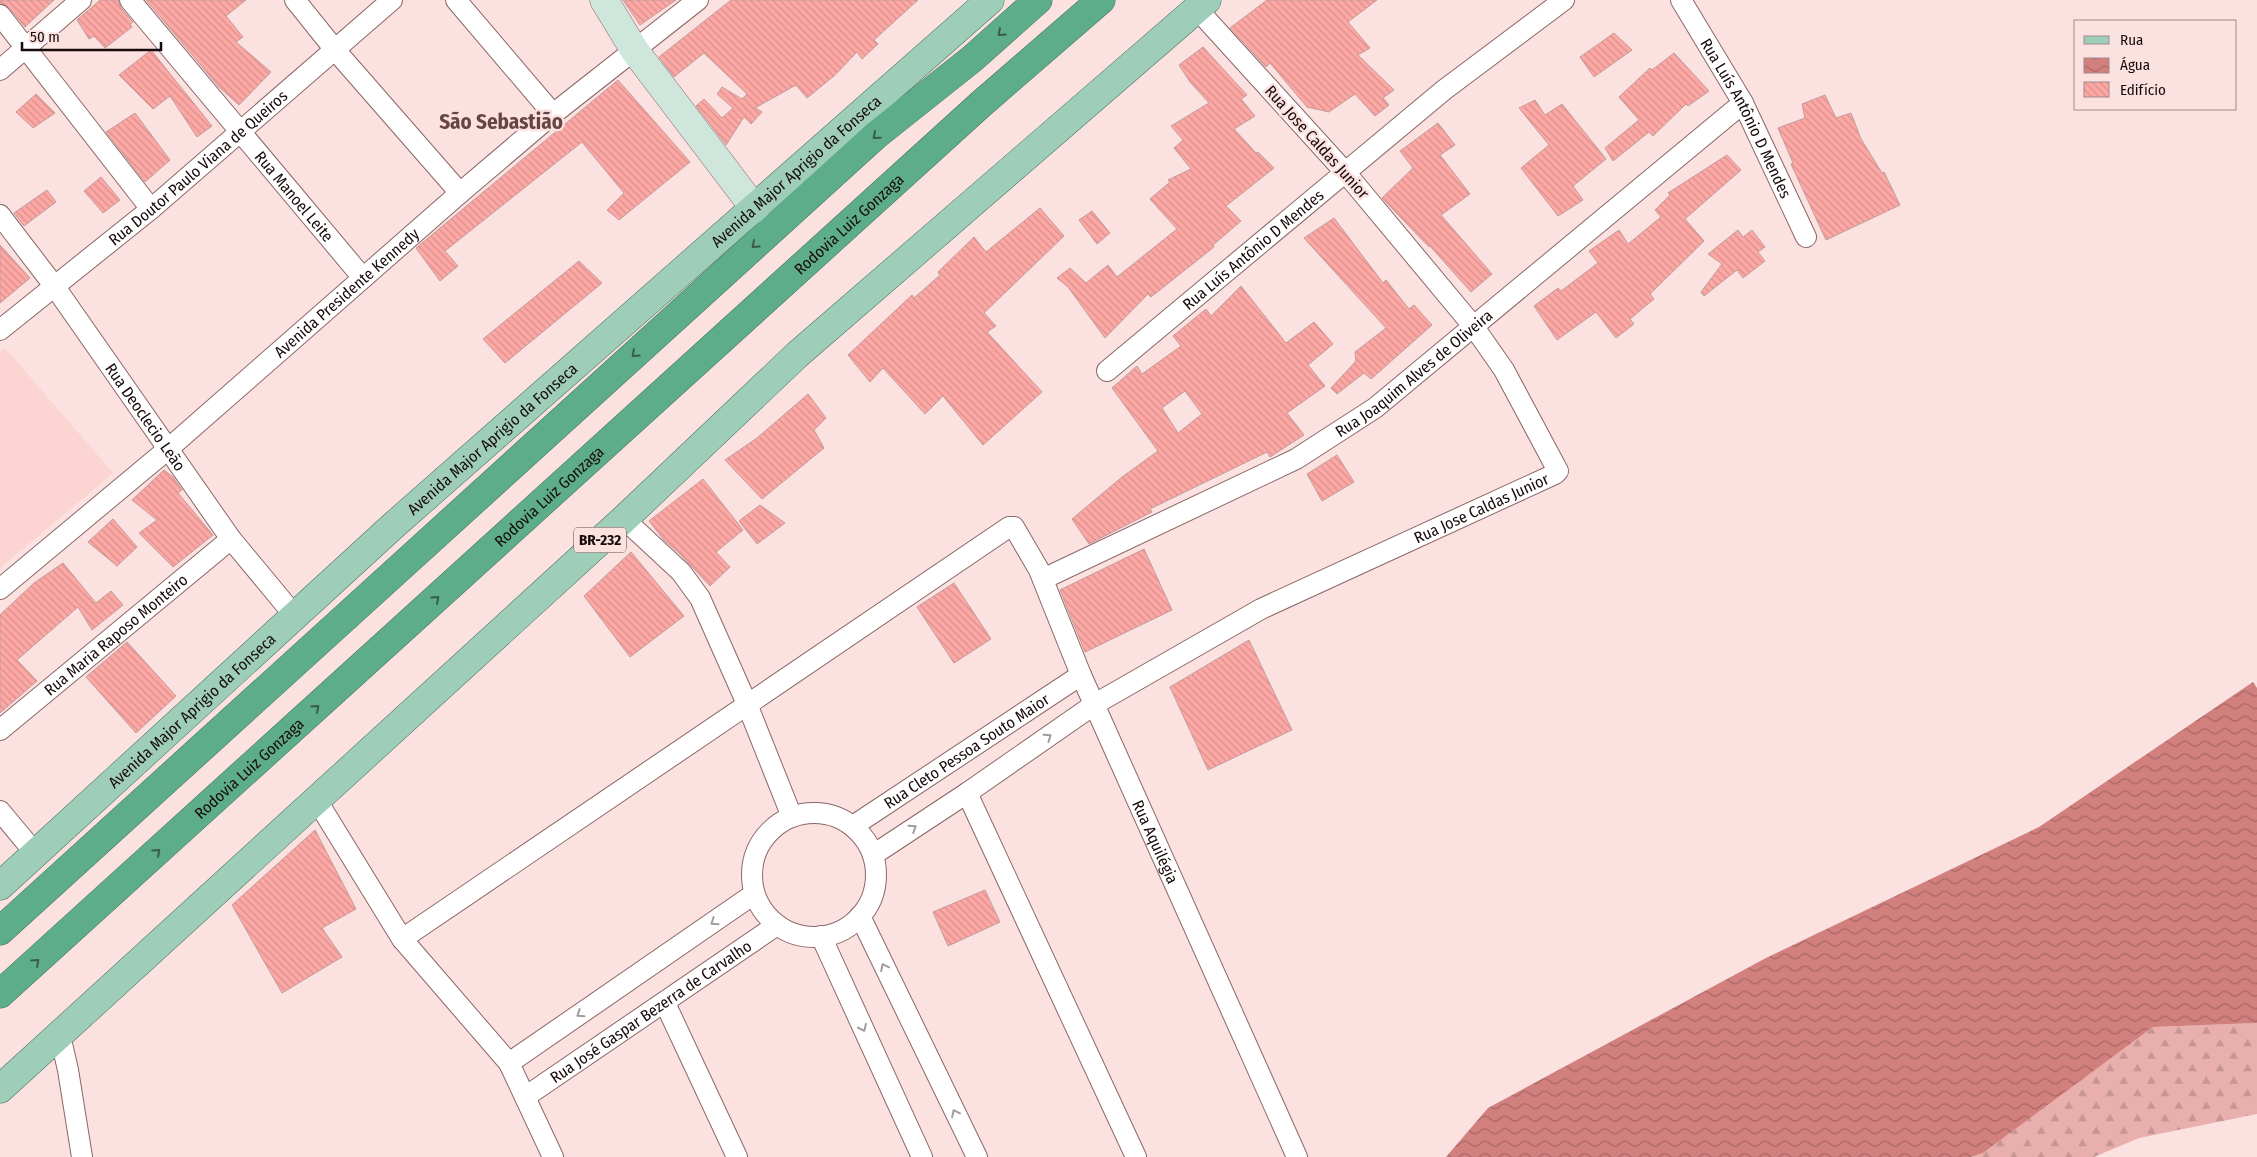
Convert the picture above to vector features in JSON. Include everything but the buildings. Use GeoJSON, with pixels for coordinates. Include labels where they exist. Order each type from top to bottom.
{"type":"FeatureCollection","features":[{"type":"Feature","properties":{"kind":"highway"},"geometry":{"type":"LineString","coordinates":[[0,931],[875,136],[973,58],[1038,0]]}},
{"type":"Feature","properties":{"kind":"highway","name":"Rodovia Luiz Gonzaga"},"geometry":{"type":"LineString","coordinates":[[0,994],[981,104],[1101,0]]}},
{"type":"Feature","properties":{"kind":"main road"},"geometry":{"type":"LineString","coordinates":[[604,0],[635,51],[755,209]]}},
{"type":"Feature","properties":{"kind":"main road","name":"Avenida Major Aprigio da Fonseca"},"geometry":{"type":"LineString","coordinates":[[0,886],[394,525],[990,0]]}},
{"type":"Feature","properties":{"kind":"main road","name":"BR-232"},"geometry":{"type":"LineString","coordinates":[[0,1089],[624,518],[798,354],[1202,4]]}},
{"type":"Feature","properties":{"kind":"street"},"geometry":{"type":"LineString","coordinates":[[0,70],[81,0]]}},
{"type":"Feature","properties":{"kind":"street","name":"Rua Manoel Leite"},"geometry":{"type":"LineString","coordinates":[[130,0],[363,278]]}},
{"type":"Feature","properties":{"kind":"street"},"geometry":{"type":"LineString","coordinates":[[295,0],[460,192]]}},
{"type":"Feature","properties":{"kind":"street","name":"Rua Doutor Paulo Viana de Queiros"},"geometry":{"type":"LineString","coordinates":[[0,330],[151,209],[392,0]]}},
{"type":"Feature","properties":{"kind":"street"},"geometry":{"type":"LineString","coordinates":[[456,0],[554,114]]}},
{"type":"Feature","properties":{"kind":"street","name":"Avenida Presidente Kennedy"},"geometry":{"type":"LineString","coordinates":[[0,589],[168,449],[460,192],[554,114],[698,0]]}},
{"type":"Feature","properties":{"kind":"street","name":"Rua Luís Antônio D Mendes"},"geometry":{"type":"LineString","coordinates":[[1107,371],[1444,90],[1564,0]]}},
{"type":"Feature","properties":{"kind":"street","name":"Rua Luís Antônio D Mendes"},"geometry":{"type":"LineString","coordinates":[[1681,0],[1743,103],[1806,237]]}},
{"type":"Feature","properties":{"kind":"street","name":"Rua Jose Caldas Junior"},"geometry":{"type":"LineString","coordinates":[[1095,704],[1261,609],[1557,473],[1557,467],[1504,370],[1474,326],[1202,4]]}},
{"type":"Feature","properties":{"kind":"street"},"geometry":{"type":"LineString","coordinates":[[0,15],[151,209]]}},
{"type":"Feature","properties":{"kind":"street","name":"Rua Joaquim Alves de Oliveira"},"geometry":{"type":"LineString","coordinates":[[1043,579],[1296,459],[1375,408],[1743,103]]}},
{"type":"Feature","properties":{"kind":"street","name":"Rua Deoclecio Leão"},"geometry":{"type":"LineString","coordinates":[[0,215],[55,287],[232,539],[294,615]]}},
{"type":"Feature","properties":{"kind":"street"},"geometry":{"type":"LineString","coordinates":[[624,518],[693,586],[747,704],[792,817]]}},
{"type":"Feature","properties":{"kind":"street","name":"Rua Aquilégia"},"geometry":{"type":"LineString","coordinates":[[747,704],[1008,527],[1014,527],[1043,579],[1081,675],[1297,1157]]}},
{"type":"Feature","properties":{"kind":"street","name":"Rua Maria Raposo Monteiro"},"geometry":{"type":"LineString","coordinates":[[0,730],[232,539]]}},
{"type":"Feature","properties":{"kind":"street","name":"Rua Cleto Pessoa Souto Maior"},"geometry":{"type":"LineString","coordinates":[[853,826],[1081,675]]}},
{"type":"Feature","properties":{"kind":"street"},"geometry":{"type":"LineString","coordinates":[[402,938],[747,704]]}},
{"type":"Feature","properties":{"kind":"street","name":"Rua Cleto Pessoa Souto Maior"},"geometry":{"type":"LineString","coordinates":[[873,855],[967,793],[1095,704]]}},
{"type":"Feature","properties":{"kind":"street"},"geometry":{"type":"LineString","coordinates":[[967,793],[1136,1157]]}},
{"type":"Feature","properties":{"kind":"street"},"geometry":{"type":"LineString","coordinates":[[316,799],[402,938],[508,1063],[553,1157]]}},
{"type":"Feature","properties":{"kind":"street"},"geometry":{"type":"LineString","coordinates":[[0,811],[35,853]]}},
{"type":"Feature","properties":{"kind":"street"},"geometry":{"type":"LineString","coordinates":[[813,813],[834,816],[853,826],[865,839],[873,855],[876,871],[869,903],[860,916],[849,926],[821,936],[806,936],[791,932],[777,925],[763,912],[754,894],[751,876],[754,857],[762,840],[775,826],[792,817],[813,813]]}},
{"type":"Feature","properties":{"kind":"street"},"geometry":{"type":"LineString","coordinates":[[508,1063],[754,894]]}},
{"type":"Feature","properties":{"kind":"street"},"geometry":{"type":"LineString","coordinates":[[860,916],[977,1157]]}},
{"type":"Feature","properties":{"kind":"street","name":"Rua José Gaspar Bezerra de Carvalho"},"geometry":{"type":"LineString","coordinates":[[525,1097],[777,925]]}},
{"type":"Feature","properties":{"kind":"street"},"geometry":{"type":"LineString","coordinates":[[821,936],[922,1157]]}},
{"type":"Feature","properties":{"kind":"street"},"geometry":{"type":"LineString","coordinates":[[665,1003],[737,1157]]}},
{"type":"Feature","properties":{"kind":"street"},"geometry":{"type":"LineString","coordinates":[[60,1035],[68,1070],[82,1157]]}},
{"type":"Feature","properties":{"kind":"shaded area"},"geometry":{"type":"Polygon","coordinates":[[[5,348],[113,473],[0,568],[0,352],[5,348]]]}},
{"type":"Feature","properties":{"kind":"green space"},"geometry":{"type":"Polygon","coordinates":[[[2257,1023],[2257,1114],[2139,1138],[2094,1157],[1971,1157],[1983,1153],[2153,1027],[2257,1023]]]}},
{"type":"Feature","properties":{"kind":"water"},"geometry":{"type":"Polygon","coordinates":[[[2253,682],[2257,688],[2257,1023],[2153,1027],[1983,1153],[1971,1157],[1446,1157],[1488,1108],[1764,959],[2039,827],[2253,682]]]}},
{"type":"Feature","properties":{"kind":"district","name":"São Sebastião"},"geometry":{"type":"Point","coordinates":[501,122]}}]}
